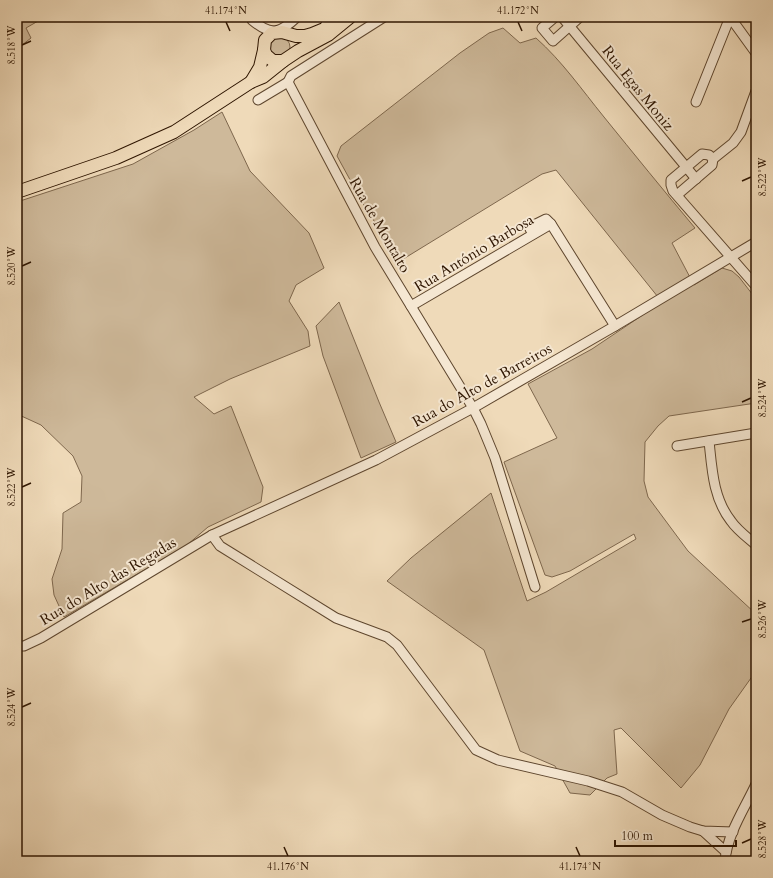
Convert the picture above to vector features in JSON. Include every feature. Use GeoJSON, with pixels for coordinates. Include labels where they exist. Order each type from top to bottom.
{"type":"FeatureCollection","features":[{"type":"Feature","properties":{"kind":"main road"},"geometry":{"type":"LineString","coordinates":[[17,192],[116,158],[174,132],[251,82],[263,76],[287,58],[348,19]]}},
{"type":"Feature","properties":{"kind":"main road"},"geometry":{"type":"LineString","coordinates":[[251,82],[260,67],[268,36],[284,30],[296,36],[326,32]]}},
{"type":"Feature","properties":{"kind":"main road"},"geometry":{"type":"LineString","coordinates":[[264,47],[266,54],[273,61],[287,58],[294,46],[290,37],[284,30]]}},
{"type":"Feature","properties":{"kind":"street"},"geometry":{"type":"LineString","coordinates":[[251,18],[268,30],[284,30],[297,17]]}},
{"type":"Feature","properties":{"kind":"street"},"geometry":{"type":"LineString","coordinates":[[329,17],[326,32],[336,48]]}},
{"type":"Feature","properties":{"kind":"street"},"geometry":{"type":"LineString","coordinates":[[258,100],[288,82],[291,76],[384,17]]}},
{"type":"Feature","properties":{"kind":"street"},"geometry":{"type":"LineString","coordinates":[[555,17],[542,28],[553,40],[580,17]]}},
{"type":"Feature","properties":{"kind":"street","name":"Rua Egas Moniz"},"geometry":{"type":"LineString","coordinates":[[562,17],[696,179]]}},
{"type":"Feature","properties":{"kind":"street"},"geometry":{"type":"LineString","coordinates":[[730,17],[756,53]]}},
{"type":"Feature","properties":{"kind":"street"},"geometry":{"type":"LineString","coordinates":[[696,102],[730,17]]}},
{"type":"Feature","properties":{"kind":"street"},"geometry":{"type":"LineString","coordinates":[[251,18],[262,38],[264,47]]}},
{"type":"Feature","properties":{"kind":"street","name":"Rua de Montalto"},"geometry":{"type":"LineString","coordinates":[[288,82],[374,247],[473,408],[495,458],[535,587]]}},
{"type":"Feature","properties":{"kind":"street"},"geometry":{"type":"LineString","coordinates":[[677,195],[712,165],[713,159],[733,143],[741,132],[756,91]]}},
{"type":"Feature","properties":{"kind":"street"},"geometry":{"type":"LineString","coordinates":[[713,159],[710,155],[702,154],[671,180],[673,191],[756,286]]}},
{"type":"Feature","properties":{"kind":"street","name":"Rua António Barbosa"},"geometry":{"type":"LineString","coordinates":[[411,306],[551,224],[615,326]]}},
{"type":"Feature","properties":{"kind":"street","name":"Rua do Alto de Barreiros"},"geometry":{"type":"LineString","coordinates":[[212,535],[376,460],[473,408],[756,242]]}},
{"type":"Feature","properties":{"kind":"street"},"geometry":{"type":"LineString","coordinates":[[677,446],[756,433]]}},
{"type":"Feature","properties":{"kind":"street"},"geometry":{"type":"LineString","coordinates":[[709,441],[713,479],[718,499],[731,521],[756,545]]}},
{"type":"Feature","properties":{"kind":"street"},"geometry":{"type":"LineString","coordinates":[[212,535],[220,546],[336,618],[377,632],[397,644],[476,750],[498,760],[588,781],[622,792],[662,815],[690,827],[703,830],[733,832]]}},
{"type":"Feature","properties":{"kind":"street","name":"Rua do Alto das Regadas"},"geometry":{"type":"LineString","coordinates":[[17,646],[24,646],[41,638],[212,535]]}},
{"type":"Feature","properties":{"kind":"street"},"geometry":{"type":"LineString","coordinates":[[725,856],[733,832],[756,784]]}},
{"type":"Feature","properties":{"kind":"street"},"geometry":{"type":"LineString","coordinates":[[703,830],[725,856]]}},
{"type":"Feature","properties":{"kind":"shaded area"},"geometry":{"type":"Polygon","coordinates":[[[17,17],[45,17],[26,28],[31,38],[17,49],[17,17]]]}},
{"type":"Feature","properties":{"kind":"shaded area"},"geometry":{"type":"Polygon","coordinates":[[[503,28],[520,43],[536,38],[554,56],[572,76],[695,228],[672,243],[694,285],[722,268],[732,271],[739,277],[756,299],[756,403],[669,416],[658,426],[645,442],[644,481],[648,497],[688,551],[756,614],[756,671],[729,709],[700,765],[681,788],[621,728],[614,730],[617,774],[607,778],[590,795],[570,793],[555,766],[520,751],[484,650],[387,581],[411,558],[491,493],[527,601],[546,592],[636,539],[634,534],[570,571],[552,577],[545,575],[504,462],[557,438],[528,384],[592,349],[662,302],[556,170],[542,174],[400,261],[365,207],[337,156],[341,146],[460,53],[489,33],[503,28]]]}},
{"type":"Feature","properties":{"kind":"shaded area"},"geometry":{"type":"Polygon","coordinates":[[[280,37],[287,40],[290,47],[287,54],[280,57],[273,54],[270,47],[273,40],[280,37]]]}},
{"type":"Feature","properties":{"kind":"shaded area"},"geometry":{"type":"Polygon","coordinates":[[[222,112],[250,171],[309,233],[324,268],[296,285],[289,301],[308,331],[310,346],[230,379],[194,397],[214,414],[231,406],[263,487],[261,502],[208,527],[187,545],[64,617],[54,595],[52,579],[62,549],[63,513],[81,502],[82,476],[73,456],[41,425],[17,414],[17,202],[133,164],[194,130],[222,112]]]}},
{"type":"Feature","properties":{"kind":"shaded area"},"geometry":{"type":"Polygon","coordinates":[[[339,302],[396,442],[361,458],[323,356],[316,326],[339,302]]]}}]}
